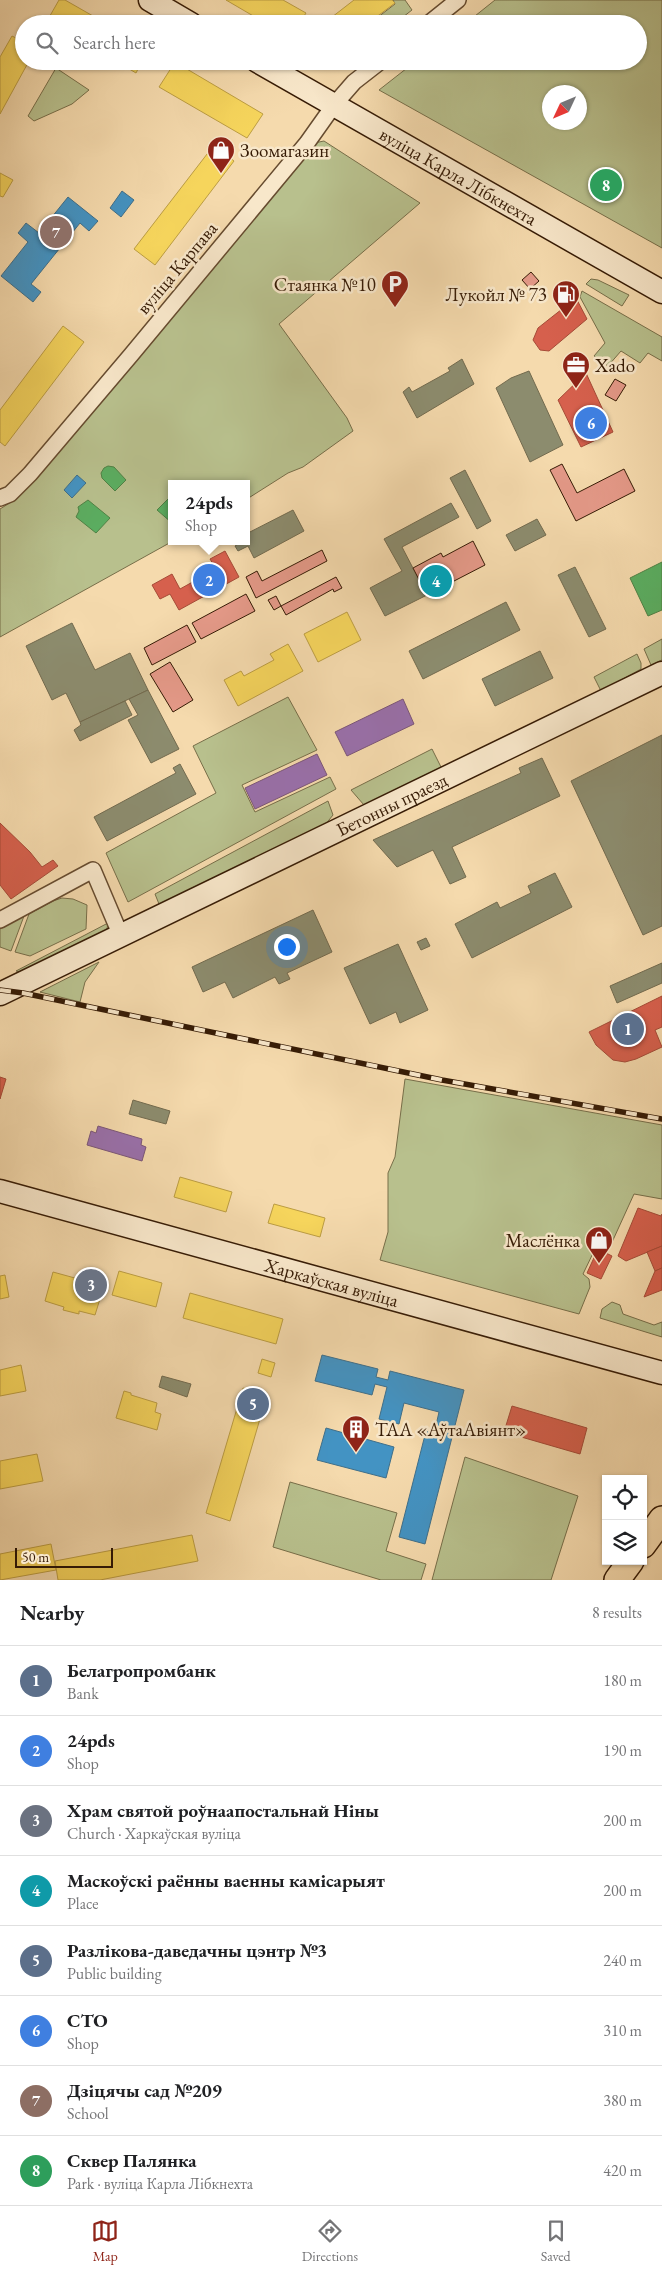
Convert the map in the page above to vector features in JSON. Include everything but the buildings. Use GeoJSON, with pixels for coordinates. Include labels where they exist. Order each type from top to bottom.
{"type":"FeatureCollection","features":[{"type":"Feature","properties":{"kind":"main road"},"geometry":{"type":"LineString","coordinates":[[150,0],[176,15]]}},
{"type":"Feature","properties":{"kind":"main road","name":"вуліца Карла Лібкнехта"},"geometry":{"type":"LineString","coordinates":[[273,70],[662,292]]}},
{"type":"Feature","properties":{"kind":"main road","name":"Бетонны праезд"},"geometry":{"type":"LineString","coordinates":[[0,994],[662,673]]}},
{"type":"Feature","properties":{"kind":"main road","name":"Харкаўская вуліца"},"geometry":{"type":"LineString","coordinates":[[0,1191],[662,1373]]}},
{"type":"Feature","properties":{"kind":"main road"},"geometry":{"type":"LineString","coordinates":[[647,1540],[662,1519]]}},
{"type":"Feature","properties":{"kind":"main road"},"geometry":{"type":"LineString","coordinates":[[617,1580],[628,1565]]}},
{"type":"Feature","properties":{"kind":"street"},"geometry":{"type":"LineString","coordinates":[[439,15],[458,0]]}},
{"type":"Feature","properties":{"kind":"street","name":"вуліца Карпава"},"geometry":{"type":"LineString","coordinates":[[0,498],[10,494],[30,474],[131,356],[307,143],[334,105],[354,82],[369,70]]}},
{"type":"Feature","properties":{"kind":"street"},"geometry":{"type":"LineString","coordinates":[[0,920],[93,870],[121,936]]}},
{"type":"Feature","properties":{"kind":"green space"},"geometry":{"type":"Polygon","coordinates":[[[393,0],[405,0],[412,10],[406,15],[381,15],[395,4],[393,0]]]}},
{"type":"Feature","properties":{"kind":"green space"},"geometry":{"type":"Polygon","coordinates":[[[495,0],[662,0],[662,248],[379,90],[405,70],[647,70],[647,15],[476,15],[495,0]]]}},
{"type":"Feature","properties":{"kind":"green space"},"geometry":{"type":"Polygon","coordinates":[[[55,70],[59,70],[89,90],[72,104],[34,121],[28,116],[55,70]]]}},
{"type":"Feature","properties":{"kind":"green space"},"geometry":{"type":"Polygon","coordinates":[[[324,141],[420,203],[279,324],[347,418],[353,431],[303,467],[288,473],[250,497],[250,480],[168,480],[168,544],[0,637],[0,509],[16,499],[314,143],[324,141]]]}},
{"type":"Feature","properties":{"kind":"green space"},"geometry":{"type":"Polygon","coordinates":[[[591,279],[598,280],[629,295],[622,306],[586,284],[591,279]]]}},
{"type":"Feature","properties":{"kind":"green space"},"geometry":{"type":"Polygon","coordinates":[[[582,291],[662,337],[662,361],[648,353],[640,363],[621,351],[608,366],[594,356],[605,343],[580,297],[582,291]]]}},
{"type":"Feature","properties":{"kind":"green space"},"geometry":{"type":"Polygon","coordinates":[[[662,639],[662,660],[651,665],[644,649],[662,639]]]}},
{"type":"Feature","properties":{"kind":"green space"},"geometry":{"type":"Polygon","coordinates":[[[637,654],[641,663],[641,669],[601,691],[594,677],[637,654]]]}},
{"type":"Feature","properties":{"kind":"green space"},"geometry":{"type":"Polygon","coordinates":[[[288,697],[317,750],[242,785],[255,812],[330,777],[336,789],[128,902],[106,853],[216,793],[193,746],[288,697]]]}},
{"type":"Feature","properties":{"kind":"green space"},"geometry":{"type":"Polygon","coordinates":[[[432,749],[442,769],[364,805],[351,790],[432,749]]]}},
{"type":"Feature","properties":{"kind":"green space"},"geometry":{"type":"Polygon","coordinates":[[[328,801],[333,815],[325,825],[161,909],[155,894],[328,801]]]}},
{"type":"Feature","properties":{"kind":"green space"},"geometry":{"type":"Polygon","coordinates":[[[62,898],[73,899],[87,905],[86,929],[30,956],[15,952],[29,914],[62,898]]]}},
{"type":"Feature","properties":{"kind":"green space"},"geometry":{"type":"Polygon","coordinates":[[[24,916],[11,951],[0,947],[0,929],[24,916]]]}},
{"type":"Feature","properties":{"kind":"green space"},"geometry":{"type":"Polygon","coordinates":[[[108,923],[107,929],[101,933],[21,972],[16,971],[108,923]]]}},
{"type":"Feature","properties":{"kind":"green space"},"geometry":{"type":"Polygon","coordinates":[[[99,962],[85,982],[80,1002],[40,992],[99,962]]]}},
{"type":"Feature","properties":{"kind":"green space"},"geometry":{"type":"Polygon","coordinates":[[[405,1079],[662,1125],[662,1199],[634,1194],[608,1251],[596,1247],[583,1274],[589,1279],[590,1287],[579,1314],[380,1260],[388,1232],[388,1173],[395,1157],[405,1079]]]}},
{"type":"Feature","properties":{"kind":"green space"},"geometry":{"type":"Polygon","coordinates":[[[612,1302],[620,1305],[623,1314],[654,1325],[662,1322],[662,1337],[600,1318],[602,1309],[612,1302]]]}},
{"type":"Feature","properties":{"kind":"green space"},"geometry":{"type":"Polygon","coordinates":[[[465,1457],[578,1496],[551,1580],[432,1580],[465,1457]]]}},
{"type":"Feature","properties":{"kind":"green space"},"geometry":{"type":"Polygon","coordinates":[[[290,1482],[397,1513],[386,1551],[426,1564],[421,1580],[381,1580],[273,1547],[290,1482]]]}},
{"type":"Feature","properties":{"kind":"railway"},"geometry":{"type":"LineString","coordinates":[[0,990],[23,993],[442,1080],[662,1119]]}},
{"type":"Feature","properties":{"kind":"place","name":"Зоомагазин"},"geometry":{"type":"Point","coordinates":[221,174]}},
{"type":"Feature","properties":{"kind":"place","name":"Сквер Палянка"},"geometry":{"type":"Point","coordinates":[606,185]}},
{"type":"Feature","properties":{"kind":"place","name":"Дзіцячы сад №209"},"geometry":{"type":"Point","coordinates":[56,232]}},
{"type":"Feature","properties":{"kind":"place","name":"Стаянка №10"},"geometry":{"type":"Point","coordinates":[395,308]}},
{"type":"Feature","properties":{"kind":"place","name":"Лукойл № 73"},"geometry":{"type":"Point","coordinates":[566,318]}},
{"type":"Feature","properties":{"kind":"place","name":"Xado"},"geometry":{"type":"Point","coordinates":[576,389]}},
{"type":"Feature","properties":{"kind":"place","name":"СТО"},"geometry":{"type":"Point","coordinates":[591,423]}},
{"type":"Feature","properties":{"kind":"place","name":"24pds"},"geometry":{"type":"Point","coordinates":[209,580]}},
{"type":"Feature","properties":{"kind":"place","name":"Маскоўскі раённы ваенны камісарыят"},"geometry":{"type":"Point","coordinates":[436,581]}},
{"type":"Feature","properties":{"kind":"place","name":"Белагропромбанк"},"geometry":{"type":"Point","coordinates":[628,1029]}},
{"type":"Feature","properties":{"kind":"place","name":"Маслёнка"},"geometry":{"type":"Point","coordinates":[599,1264]}},
{"type":"Feature","properties":{"kind":"place","name":"Храм святой роўнаапостальнай Ніны"},"geometry":{"type":"Point","coordinates":[91,1285]}},
{"type":"Feature","properties":{"kind":"place","name":"Разлікова-даведачны цэнтр №3"},"geometry":{"type":"Point","coordinates":[253,1404]}},
{"type":"Feature","properties":{"kind":"place","name":"ТАА «АўтаАвіянт»"},"geometry":{"type":"Point","coordinates":[356,1453]}}]}
